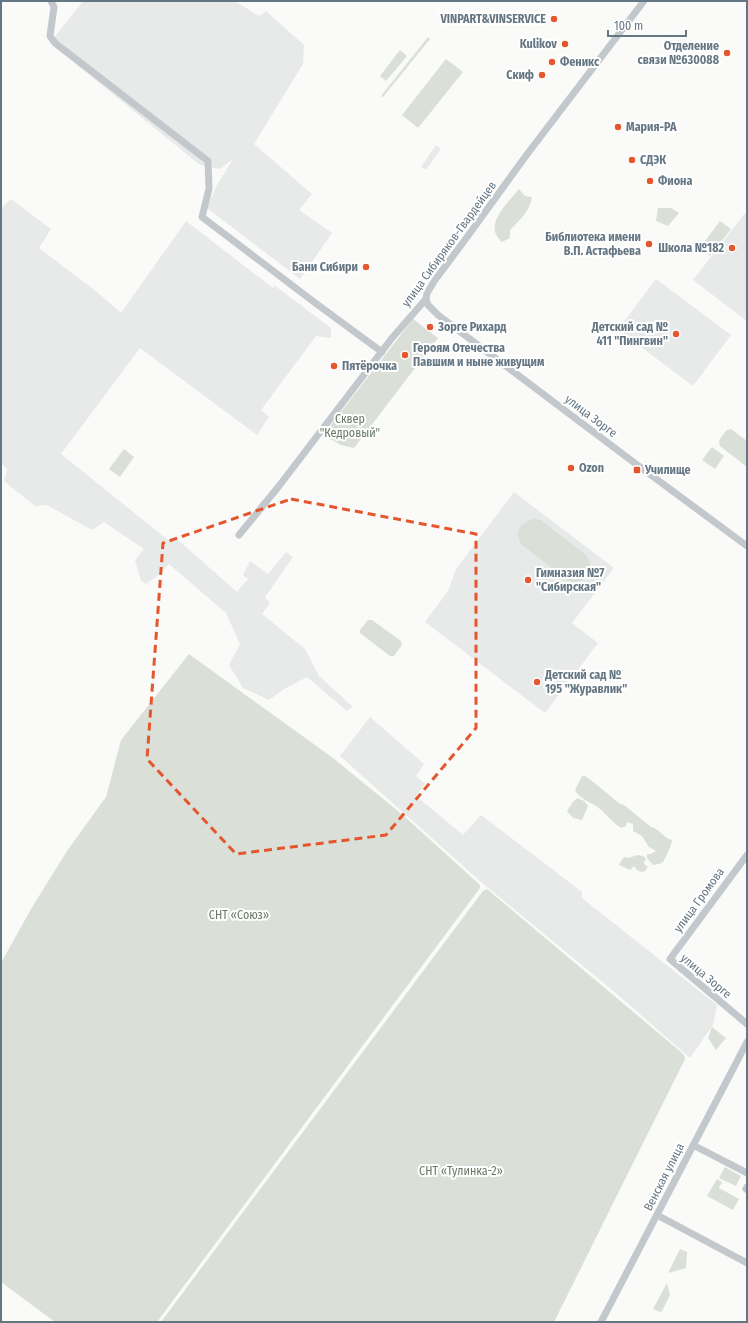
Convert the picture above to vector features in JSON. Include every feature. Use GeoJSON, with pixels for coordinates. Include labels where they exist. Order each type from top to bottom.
{"type":"FeatureCollection","features":[{"type":"Feature","properties":{"kind":"street"},"geometry":{"type":"LineString","coordinates":[[51,1],[54,7],[50,36],[55,43],[208,161],[209,189],[202,217],[382,352]]}},
{"type":"Feature","properties":{"kind":"street","name":"улица Сибиряков-Гвардейцев"},"geometry":{"type":"LineString","coordinates":[[239,535],[279,486],[392,338],[426,299],[427,293],[435,280],[524,157],[644,1]]}},
{"type":"Feature","properties":{"kind":"street","name":"улица Зорге"},"geometry":{"type":"LineString","coordinates":[[426,299],[428,305],[438,315],[747,546]]}},
{"type":"Feature","properties":{"kind":"street","name":"улица Громова"},"geometry":{"type":"LineString","coordinates":[[670,959],[747,855]]}},
{"type":"Feature","properties":{"kind":"street","name":"улица Зорге"},"geometry":{"type":"LineString","coordinates":[[670,959],[747,1024]]}},
{"type":"Feature","properties":{"kind":"street","name":"Венская улица"},"geometry":{"type":"LineString","coordinates":[[601,1322],[747,1042]]}},
{"type":"Feature","properties":{"kind":"street"},"geometry":{"type":"LineString","coordinates":[[693,1145],[747,1174]]}},
{"type":"Feature","properties":{"kind":"street"},"geometry":{"type":"LineString","coordinates":[[657,1215],[747,1263]]}},
{"type":"Feature","properties":{"kind":"highlighted area"},"geometry":{"type":"Polygon","coordinates":[[[291,499],[476,534],[476,728],[386,835],[236,854],[147,759],[163,543],[291,499]]]}},
{"type":"Feature","properties":{"kind":"shaded area"},"geometry":{"type":"Polygon","coordinates":[[[83,1],[235,1],[259,16],[266,11],[304,45],[303,64],[254,144],[312,194],[299,210],[332,233],[300,279],[207,208],[217,185],[233,159],[220,169],[200,165],[50,43],[83,1]]]}},
{"type":"Feature","properties":{"kind":"shaded area"},"geometry":{"type":"Polygon","coordinates":[[[436,145],[441,149],[426,170],[421,167],[436,145]]]}},
{"type":"Feature","properties":{"kind":"shaded area"},"geometry":{"type":"Polygon","coordinates":[[[11,199],[51,229],[39,248],[97,292],[121,313],[186,221],[273,288],[274,285],[331,328],[331,338],[316,336],[261,410],[269,417],[257,435],[140,348],[61,454],[168,540],[178,540],[237,592],[248,579],[243,575],[250,561],[268,574],[286,552],[293,557],[265,597],[270,603],[262,614],[305,649],[319,676],[353,707],[347,711],[307,677],[284,689],[269,700],[243,688],[229,665],[240,644],[226,613],[169,564],[160,574],[146,584],[141,581],[135,560],[144,549],[104,522],[92,530],[47,505],[35,506],[4,481],[7,469],[1,463],[1,209],[11,199]]]}},
{"type":"Feature","properties":{"kind":"shaded area","name":"Школа №182"},"geometry":{"type":"Polygon","coordinates":[[[745,213],[747,215],[747,321],[693,280],[745,213]]]}},
{"type":"Feature","properties":{"kind":"shaded area","name":"Детский сад № 411 \"Пингвин\""},"geometry":{"type":"Polygon","coordinates":[[[656,279],[731,335],[693,386],[621,332],[620,327],[656,279]]]}},
{"type":"Feature","properties":{"kind":"shaded area","name":"Гимназия №7 \"Сибирская\""},"geometry":{"type":"Polygon","coordinates":[[[514,492],[614,568],[572,623],[598,643],[545,713],[425,622],[448,591],[456,569],[514,492]]]}},
{"type":"Feature","properties":{"kind":"shaded area"},"geometry":{"type":"Polygon","coordinates":[[[370,717],[424,764],[416,776],[425,784],[416,796],[463,835],[481,815],[582,892],[582,898],[717,1005],[713,1025],[690,1058],[617,994],[481,882],[340,756],[370,717]]]}},
{"type":"Feature","properties":{"kind":"green space"},"geometry":{"type":"Polygon","coordinates":[[[428,37],[430,39],[383,97],[381,96],[428,37]]]}},
{"type":"Feature","properties":{"kind":"green space"},"geometry":{"type":"Polygon","coordinates":[[[400,50],[407,56],[386,81],[380,76],[400,50]]]}},
{"type":"Feature","properties":{"kind":"green space"},"geometry":{"type":"Polygon","coordinates":[[[446,59],[463,72],[418,128],[402,115],[446,59]]]}},
{"type":"Feature","properties":{"kind":"green space"},"geometry":{"type":"Polygon","coordinates":[[[519,189],[525,196],[532,197],[531,202],[524,215],[510,230],[510,238],[502,242],[495,229],[496,221],[504,207],[519,189]]]}},
{"type":"Feature","properties":{"kind":"green space"},"geometry":{"type":"Polygon","coordinates":[[[658,208],[671,208],[679,213],[668,226],[656,221],[658,208]]]}},
{"type":"Feature","properties":{"kind":"green space"},"geometry":{"type":"Polygon","coordinates":[[[720,221],[731,229],[710,256],[700,248],[720,221]]]}},
{"type":"Feature","properties":{"kind":"green space","name":"Сквер \"Кедровый\""},"geometry":{"type":"Polygon","coordinates":[[[413,319],[438,338],[354,448],[341,445],[323,435],[413,319]]]}},
{"type":"Feature","properties":{"kind":"green space"},"geometry":{"type":"Polygon","coordinates":[[[731,429],[747,441],[747,467],[719,444],[721,438],[727,430],[731,429]]]}},
{"type":"Feature","properties":{"kind":"green space"},"geometry":{"type":"Polygon","coordinates":[[[712,447],[724,456],[715,469],[702,460],[712,447]]]}},
{"type":"Feature","properties":{"kind":"green space"},"geometry":{"type":"Polygon","coordinates":[[[124,449],[134,457],[120,477],[109,469],[124,449]]]}},
{"type":"Feature","properties":{"kind":"green space"},"geometry":{"type":"Polygon","coordinates":[[[534,519],[541,520],[587,556],[590,567],[587,577],[583,580],[573,582],[567,580],[521,544],[518,531],[525,522],[534,519]]]}},
{"type":"Feature","properties":{"kind":"green space"},"geometry":{"type":"Polygon","coordinates":[[[368,620],[372,620],[401,641],[402,645],[394,656],[390,656],[360,633],[360,630],[368,620]]]}},
{"type":"Feature","properties":{"kind":"green space","name":"СНТ «Союз»"},"geometry":{"type":"Polygon","coordinates":[[[189,654],[333,758],[404,816],[480,885],[480,888],[157,1322],[55,1322],[1,1282],[1,963],[31,909],[67,851],[106,797],[121,740],[189,654]]]}},
{"type":"Feature","properties":{"kind":"green space"},"geometry":{"type":"Polygon","coordinates":[[[582,776],[585,776],[651,827],[672,840],[663,862],[653,865],[647,858],[647,854],[651,854],[656,851],[649,847],[642,836],[633,831],[633,824],[627,822],[626,826],[621,828],[600,809],[583,799],[577,793],[575,790],[582,776]]]}},
{"type":"Feature","properties":{"kind":"green space"},"geometry":{"type":"Polygon","coordinates":[[[577,798],[584,801],[588,806],[582,820],[573,818],[567,811],[577,798]]]}},
{"type":"Feature","properties":{"kind":"green space"},"geometry":{"type":"Polygon","coordinates":[[[637,855],[643,856],[646,859],[644,864],[648,867],[645,871],[641,872],[634,866],[630,870],[619,865],[625,857],[629,858],[637,855]]]}},
{"type":"Feature","properties":{"kind":"green space","name":"СНТ «Тулинка-2»"},"geometry":{"type":"Polygon","coordinates":[[[487,889],[681,1052],[685,1059],[554,1322],[161,1322],[483,891],[487,889]]]}},
{"type":"Feature","properties":{"kind":"green space"},"geometry":{"type":"Polygon","coordinates":[[[712,1027],[726,1038],[716,1050],[708,1038],[712,1027]]]}},
{"type":"Feature","properties":{"kind":"green space"},"geometry":{"type":"Polygon","coordinates":[[[725,1167],[741,1176],[736,1186],[719,1178],[725,1167]]]}},
{"type":"Feature","properties":{"kind":"green space"},"geometry":{"type":"Polygon","coordinates":[[[717,1179],[722,1182],[719,1188],[739,1199],[733,1210],[707,1196],[717,1179]]]}},
{"type":"Feature","properties":{"kind":"green space"},"geometry":{"type":"Polygon","coordinates":[[[680,1249],[687,1252],[686,1268],[668,1273],[680,1249]]]}},
{"type":"Feature","properties":{"kind":"green space"},"geometry":{"type":"Polygon","coordinates":[[[667,1283],[670,1295],[662,1311],[660,1312],[653,1309],[667,1283]]]}},
{"type":"Feature","properties":{"kind":"place","name":"VINPART&VINSERVICE"},"geometry":{"type":"Point","coordinates":[554,19]}},
{"type":"Feature","properties":{"kind":"place","name":"Kulikov"},"geometry":{"type":"Point","coordinates":[565,44]}},
{"type":"Feature","properties":{"kind":"place","name":"Отделение связи №630088"},"geometry":{"type":"Point","coordinates":[727,53]}},
{"type":"Feature","properties":{"kind":"place","name":"Феникс"},"geometry":{"type":"Point","coordinates":[552,62]}},
{"type":"Feature","properties":{"kind":"place","name":"Скиф"},"geometry":{"type":"Point","coordinates":[542,75]}},
{"type":"Feature","properties":{"kind":"place","name":"Мария-РА"},"geometry":{"type":"Point","coordinates":[618,127]}},
{"type":"Feature","properties":{"kind":"place","name":"СДЭК"},"geometry":{"type":"Point","coordinates":[632,160]}},
{"type":"Feature","properties":{"kind":"place","name":"Фиона"},"geometry":{"type":"Point","coordinates":[650,181]}},
{"type":"Feature","properties":{"kind":"place","name":"Библиотека имени В.П. Астафьева"},"geometry":{"type":"Point","coordinates":[649,244]}},
{"type":"Feature","properties":{"kind":"place","name":"Школа №182"},"geometry":{"type":"Point","coordinates":[732,248]}},
{"type":"Feature","properties":{"kind":"place","name":"Бани Сибири"},"geometry":{"type":"Point","coordinates":[366,267]}},
{"type":"Feature","properties":{"kind":"place","name":"Зорге Рихард"},"geometry":{"type":"Point","coordinates":[430,327]}},
{"type":"Feature","properties":{"kind":"place","name":"Детский сад № 411 \"Пингвин\""},"geometry":{"type":"Point","coordinates":[676,334]}},
{"type":"Feature","properties":{"kind":"place","name":"Героям Отечества Павшим и ныне живущим"},"geometry":{"type":"Point","coordinates":[405,355]}},
{"type":"Feature","properties":{"kind":"place","name":"Пятёрочка"},"geometry":{"type":"Point","coordinates":[334,366]}},
{"type":"Feature","properties":{"kind":"place","name":"Ozon"},"geometry":{"type":"Point","coordinates":[571,468]}},
{"type":"Feature","properties":{"kind":"place","name":"Училище"},"geometry":{"type":"Point","coordinates":[637,470]}},
{"type":"Feature","properties":{"kind":"place","name":"Гимназия №7 \"Сибирская\""},"geometry":{"type":"Point","coordinates":[528,580]}},
{"type":"Feature","properties":{"kind":"place","name":"Детский сад № 195 \"Журавлик\""},"geometry":{"type":"Point","coordinates":[537,682]}}]}
